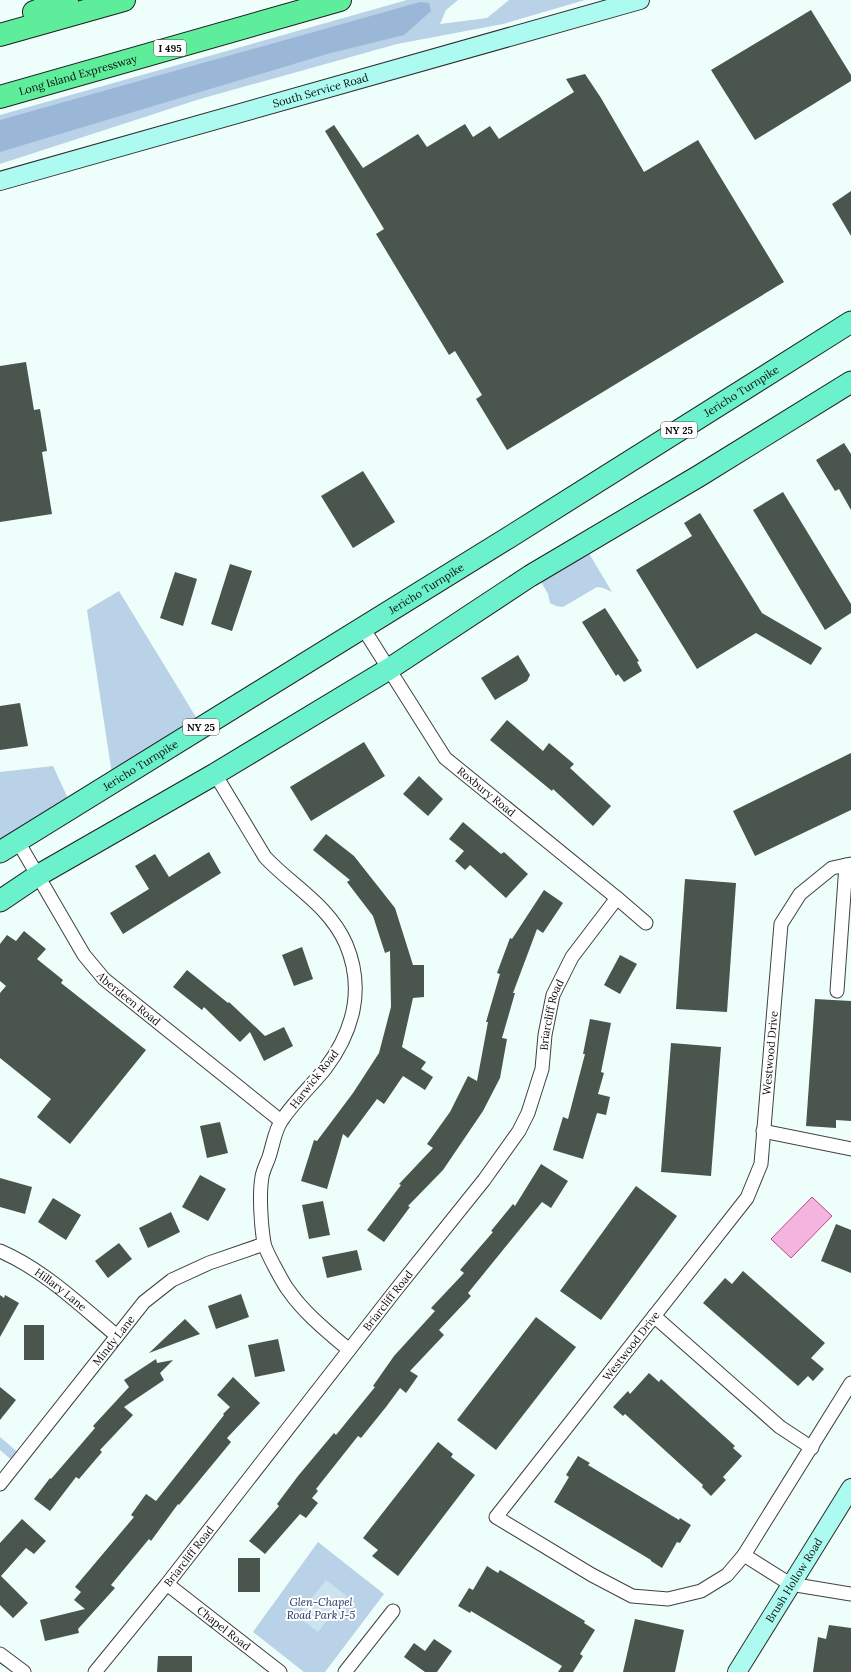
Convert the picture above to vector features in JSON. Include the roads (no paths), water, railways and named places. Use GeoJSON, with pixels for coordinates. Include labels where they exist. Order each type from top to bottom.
{"type":"FeatureCollection","features":[{"type":"Feature","properties":{"kind":"highway"},"geometry":{"type":"LineString","coordinates":[[0,24],[67,0]]}},
{"type":"Feature","properties":{"kind":"highway"},"geometry":{"type":"LineString","coordinates":[[0,35],[124,0]]}},
{"type":"Feature","properties":{"kind":"highway","name":"Long Island Expressway"},"geometry":{"type":"LineString","coordinates":[[0,97],[340,0]]}},
{"type":"Feature","properties":{"kind":"main road","name":"South Service Road"},"geometry":{"type":"LineString","coordinates":[[0,181],[640,0]]}},
{"type":"Feature","properties":{"kind":"main road","name":"Jericho Turnpike"},"geometry":{"type":"LineString","coordinates":[[0,852],[17,840],[363,628],[851,322]]}},
{"type":"Feature","properties":{"kind":"main road"},"geometry":{"type":"LineString","coordinates":[[0,901],[37,876],[215,774],[389,669],[530,576],[699,476],[851,382]]}},
{"type":"Feature","properties":{"kind":"main road","name":"Brush Hollow Road"},"geometry":{"type":"LineString","coordinates":[[737,1672],[790,1584],[851,1488]]}},
{"type":"Feature","properties":{"kind":"street","name":"Roxbury Road"},"geometry":{"type":"LineString","coordinates":[[363,628],[445,758],[646,923]]}},
{"type":"Feature","properties":{"kind":"street","name":"Harwick Road"},"geometry":{"type":"LineString","coordinates":[[215,774],[265,857],[274,867],[303,890],[332,920],[346,944],[353,968],[355,991],[352,1019],[343,1041],[326,1067],[281,1121],[262,1176],[260,1198],[264,1244],[289,1291],[316,1321],[349,1350]]}},
{"type":"Feature","properties":{"kind":"street","name":"Aberdeen Road"},"geometry":{"type":"LineString","coordinates":[[17,840],[84,955],[104,979],[281,1121]]}},
{"type":"Feature","properties":{"kind":"street","name":"Westwood Drive"},"geometry":{"type":"LineString","coordinates":[[744,1555],[727,1575],[701,1591],[668,1599],[632,1596],[592,1575],[496,1517],[747,1198],[760,1164],[781,924],[800,894],[832,868],[849,865],[837,991]]}},
{"type":"Feature","properties":{"kind":"street","name":"Briarcliff Road"},"geometry":{"type":"LineString","coordinates":[[95,1672],[167,1584],[395,1291],[484,1180],[519,1131],[528,1113],[542,1069],[545,1035],[553,995],[572,957],[617,898]]}},
{"type":"Feature","properties":{"kind":"street"},"geometry":{"type":"LineString","coordinates":[[763,1132],[851,1149]]}},
{"type":"Feature","properties":{"kind":"street","name":"Mindy Lane"},"geometry":{"type":"LineString","coordinates":[[0,1484],[144,1302],[172,1280],[209,1263],[264,1244]]}},
{"type":"Feature","properties":{"kind":"street","name":"Hillary Lane"},"geometry":{"type":"LineString","coordinates":[[0,1251],[37,1270],[117,1336]]}},
{"type":"Feature","properties":{"kind":"street"},"geometry":{"type":"LineString","coordinates":[[654,1316],[780,1427],[812,1448]]}},
{"type":"Feature","properties":{"kind":"street"},"geometry":{"type":"LineString","coordinates":[[851,1383],[812,1448],[744,1555],[790,1584],[851,1594]]}},
{"type":"Feature","properties":{"kind":"street","name":"Chapel Road"},"geometry":{"type":"LineString","coordinates":[[167,1584],[280,1672]]}},
{"type":"Feature","properties":{"kind":"street"},"geometry":{"type":"LineString","coordinates":[[345,1672],[393,1611]]}},
{"type":"Feature","properties":{"kind":"street"},"geometry":{"type":"LineString","coordinates":[[0,1654],[24,1672]]}},
{"type":"Feature","properties":{"kind":"park label","name":"Glen-Chapel Road Park J-5"},"geometry":{"type":"Point","coordinates":[321,1608]}}]}
